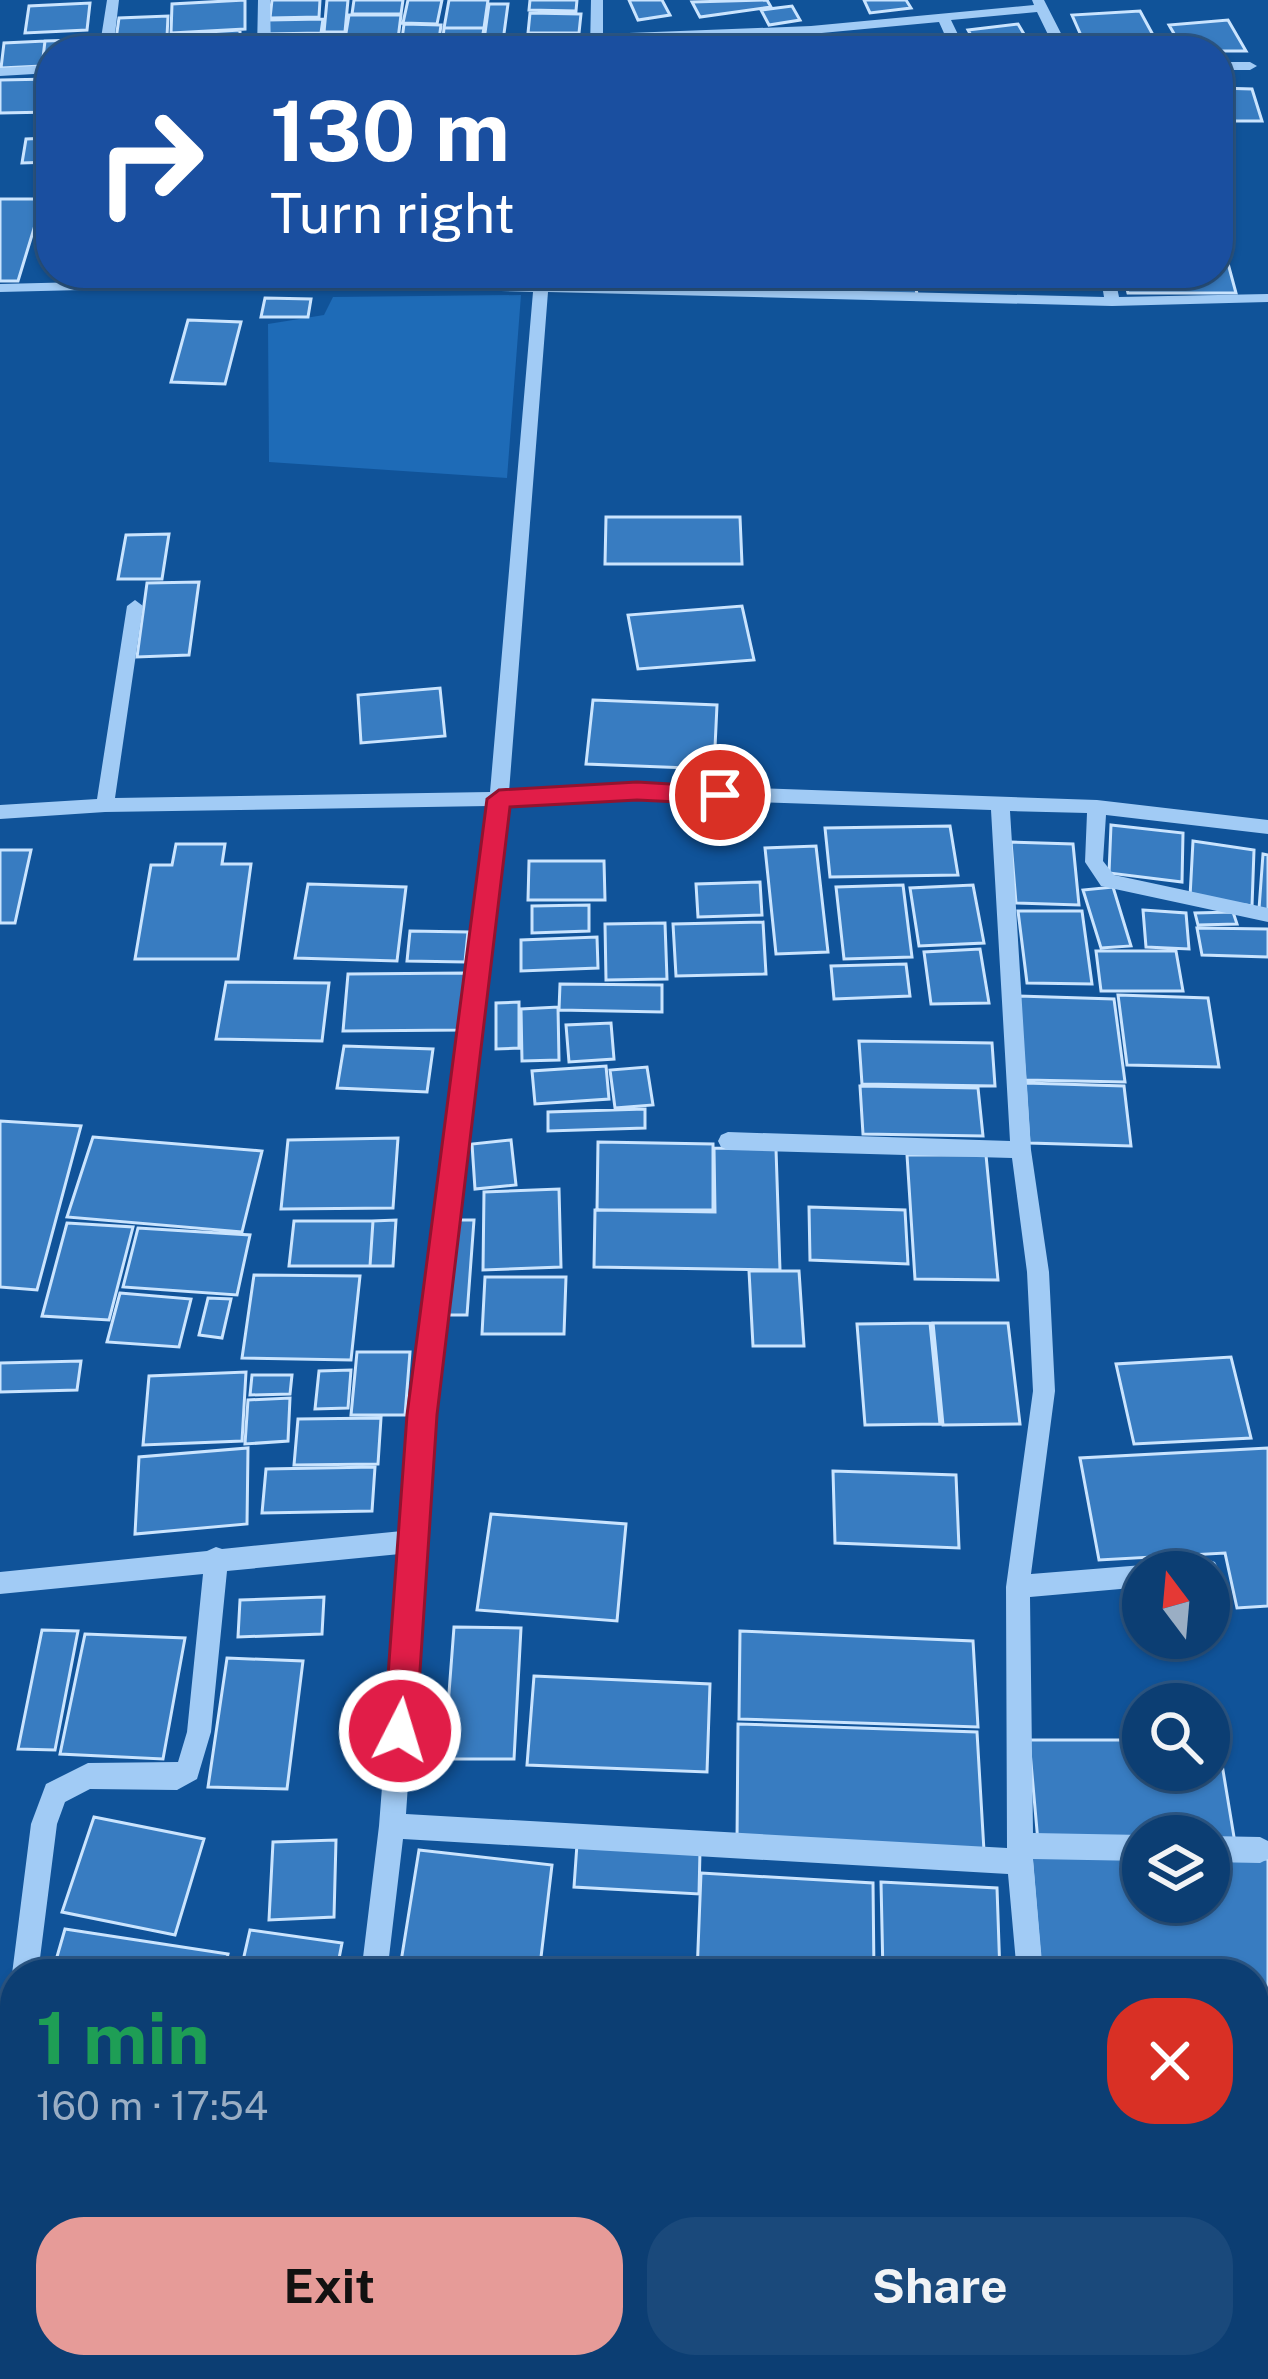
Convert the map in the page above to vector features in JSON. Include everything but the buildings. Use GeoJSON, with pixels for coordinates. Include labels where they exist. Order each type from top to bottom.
{"type":"FeatureCollection","features":[{"type":"Feature","properties":{"kind":"street"},"geometry":{"type":"LineString","coordinates":[[108,36],[113,0]]}},
{"type":"Feature","properties":{"kind":"street"},"geometry":{"type":"LineString","coordinates":[[264,0],[264,36]]}},
{"type":"Feature","properties":{"kind":"street"},"geometry":{"type":"LineString","coordinates":[[596,36],[597,0]]}},
{"type":"Feature","properties":{"kind":"street"},"geometry":{"type":"LineString","coordinates":[[719,36],[1039,4],[1055,36]]}},
{"type":"Feature","properties":{"kind":"street"},"geometry":{"type":"LineString","coordinates":[[943,17],[952,36]]}},
{"type":"Feature","properties":{"kind":"street"},"geometry":{"type":"LineString","coordinates":[[811,30],[813,36]]}},
{"type":"Feature","properties":{"kind":"street"},"geometry":{"type":"LineString","coordinates":[[1233,66],[1250,65]]}},
{"type":"Feature","properties":{"kind":"street"},"geometry":{"type":"LineString","coordinates":[[0,72],[36,70]]}},
{"type":"Feature","properties":{"kind":"street"},"geometry":{"type":"LineString","coordinates":[[0,288],[36,287]]}},
{"type":"Feature","properties":{"kind":"street"},"geometry":{"type":"LineString","coordinates":[[376,1959],[392,1826],[422,1415],[499,799],[541,288]]}},
{"type":"Feature","properties":{"kind":"street"},"geometry":{"type":"LineString","coordinates":[[765,288],[1112,302],[1268,298]]}},
{"type":"Feature","properties":{"kind":"street"},"geometry":{"type":"LineString","coordinates":[[1110,288],[1112,302]]}},
{"type":"Feature","properties":{"kind":"street"},"geometry":{"type":"LineString","coordinates":[[105,805],[135,606]]}},
{"type":"Feature","properties":{"kind":"street"},"geometry":{"type":"LineString","coordinates":[[0,812],[637,791],[1096,807],[1268,827]]}},
{"type":"Feature","properties":{"kind":"street"},"geometry":{"type":"LineString","coordinates":[[1000,805],[1021,1150],[1038,1272],[1044,1390],[1018,1587],[1022,1854],[1029,1959]]}},
{"type":"Feature","properties":{"kind":"street"},"geometry":{"type":"LineString","coordinates":[[1096,807],[1094,862],[1108,881],[1268,915]]}},
{"type":"Feature","properties":{"kind":"street"},"geometry":{"type":"LineString","coordinates":[[728,1141],[1021,1150]]}},
{"type":"Feature","properties":{"kind":"street"},"geometry":{"type":"LineString","coordinates":[[0,1583],[416,1540]]}},
{"type":"Feature","properties":{"kind":"street"},"geometry":{"type":"LineString","coordinates":[[27,1959],[44,1824],[55,1793],[88,1776],[177,1777],[188,1770],[199,1732],[216,1558]]}},
{"type":"Feature","properties":{"kind":"street"},"geometry":{"type":"LineString","coordinates":[[1018,1587],[1122,1578]]}},
{"type":"Feature","properties":{"kind":"street"},"geometry":{"type":"LineString","coordinates":[[392,1826],[1022,1854],[1122,1849]]}},
{"type":"Feature","properties":{"kind":"street"},"geometry":{"type":"LineString","coordinates":[[1230,1849],[1260,1850]]}},
{"type":"Feature","properties":{"kind":"shaded area"},"geometry":{"type":"Polygon","coordinates":[[[521,295],[507,478],[269,462],[268,324],[324,315],[333,297],[521,295]]]}},
{"type":"Feature","properties":{"kind":"route"},"geometry":{"type":"LineString","coordinates":[[400,1731],[422,1415],[499,799],[637,791],[720,795]]}}]}
